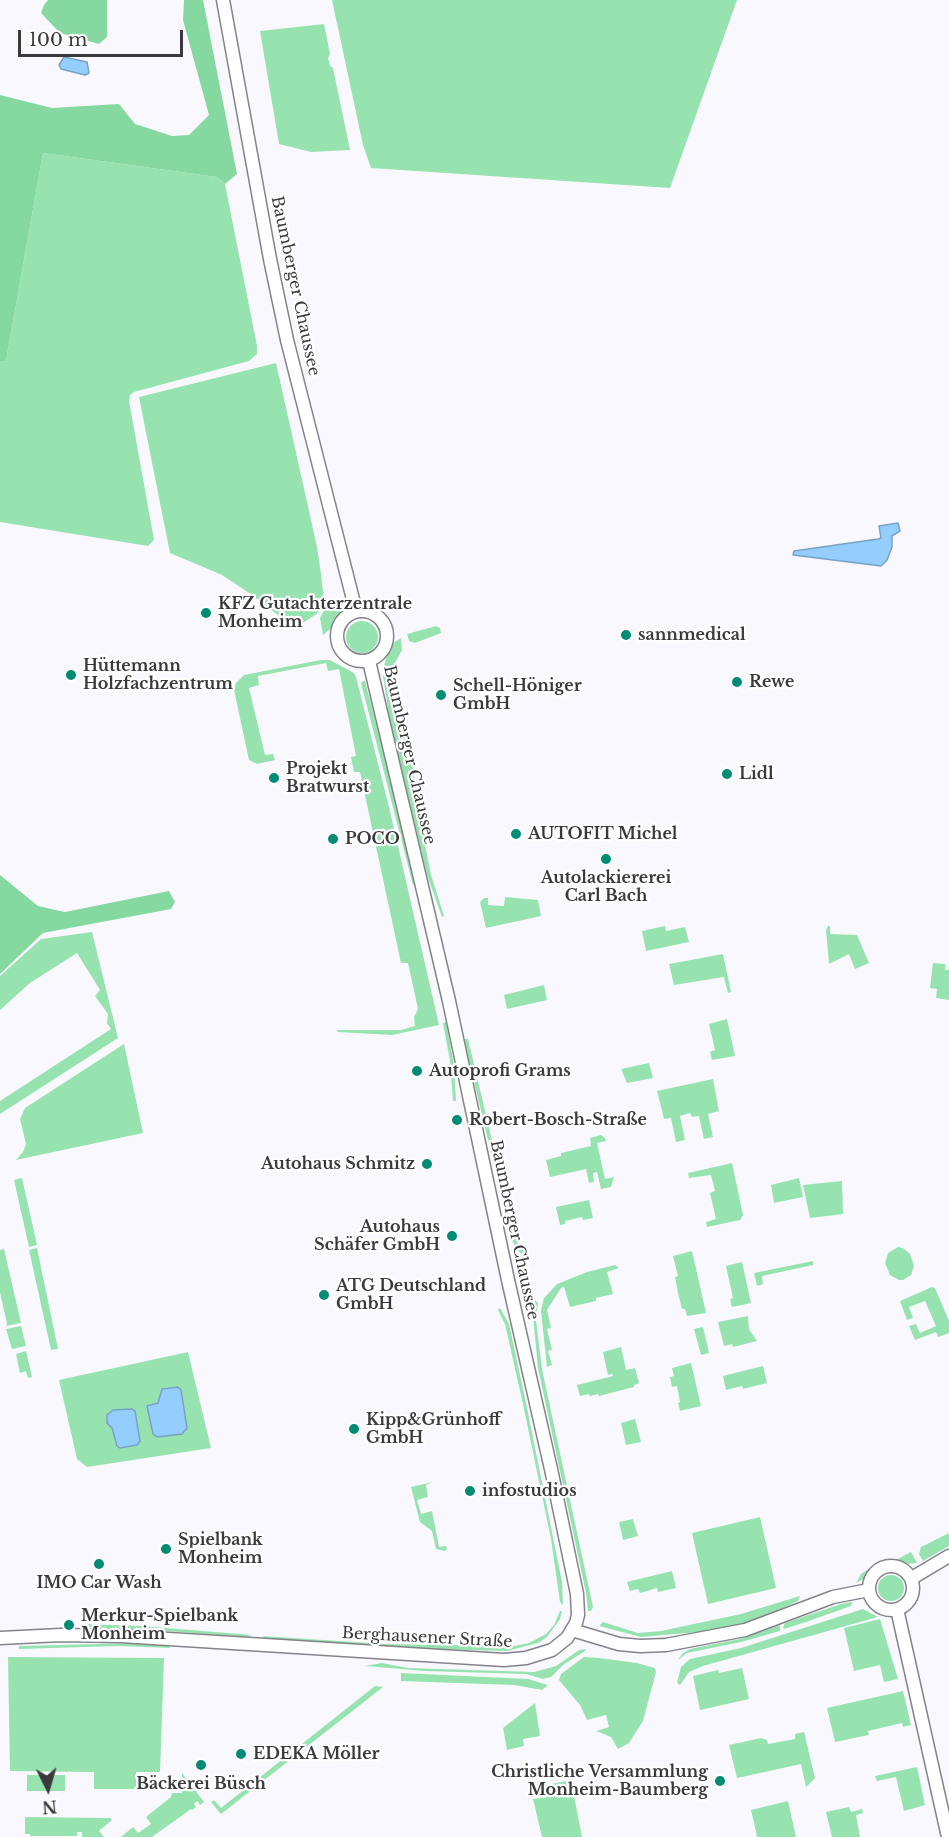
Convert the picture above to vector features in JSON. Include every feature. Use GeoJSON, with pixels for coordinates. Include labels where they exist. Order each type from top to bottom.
{"type":"FeatureCollection","features":[{"type":"Feature","properties":{"kind":"street","name":"Baumberger Chaussee"},"geometry":{"type":"LineString","coordinates":[[223,0],[270,259],[285,328],[309,432],[356,611]]}},
{"type":"Feature","properties":{"kind":"street"},"geometry":{"type":"LineString","coordinates":[[366,610],[375,614],[387,629],[388,637],[382,652],[369,661],[361,662],[346,656],[337,643],[338,627],[348,614],[356,611],[366,610]]}},
{"type":"Feature","properties":{"kind":"street","name":"Baumberger Chaussee"},"geometry":{"type":"LineString","coordinates":[[369,661],[447,990],[574,1577],[578,1615],[572,1630]]}},
{"type":"Feature","properties":{"kind":"street"},"geometry":{"type":"LineString","coordinates":[[912,1578],[949,1556]]}},
{"type":"Feature","properties":{"kind":"street"},"geometry":{"type":"LineString","coordinates":[[889,1565],[902,1568],[912,1578],[914,1591],[912,1597],[908,1603],[897,1609],[882,1608],[876,1604],[869,1590],[869,1583],[876,1571],[889,1565]]}},
{"type":"Feature","properties":{"kind":"street"},"geometry":{"type":"LineString","coordinates":[[572,1630],[619,1644],[666,1645],[746,1630],[833,1598],[869,1590]]}},
{"type":"Feature","properties":{"kind":"street"},"geometry":{"type":"LineString","coordinates":[[897,1609],[948,1837]]}},
{"type":"Feature","properties":{"kind":"street","name":"Berghausener Straße"},"geometry":{"type":"LineString","coordinates":[[0,1638],[121,1636],[504,1660],[540,1655],[562,1643],[572,1630]]}},
{"type":"Feature","properties":{"kind":"green space"},"geometry":{"type":"Polygon","coordinates":[[[48,0],[107,0],[107,37],[99,44],[60,33],[41,13],[48,0]]]}},
{"type":"Feature","properties":{"kind":"green space"},"geometry":{"type":"Polygon","coordinates":[[[184,0],[203,0],[237,174],[225,184],[217,177],[43,153],[6,361],[0,362],[0,95],[52,108],[119,104],[135,124],[172,136],[189,135],[209,115],[183,20],[184,0]]]}},
{"type":"Feature","properties":{"kind":"green space"},"geometry":{"type":"Polygon","coordinates":[[[332,0],[737,0],[670,188],[371,168],[363,145],[332,0]]]}},
{"type":"Feature","properties":{"kind":"green space"},"geometry":{"type":"Polygon","coordinates":[[[324,24],[330,54],[328,58],[333,68],[350,150],[311,152],[279,144],[260,31],[324,24]]]}},
{"type":"Feature","properties":{"kind":"green space"},"geometry":{"type":"Polygon","coordinates":[[[43,153],[217,177],[225,184],[257,354],[249,361],[130,395],[129,401],[154,540],[148,546],[0,522],[0,362],[6,361],[43,153]]]}},
{"type":"Feature","properties":{"kind":"green space"},"geometry":{"type":"Polygon","coordinates":[[[276,363],[317,547],[324,601],[318,613],[301,624],[283,619],[222,575],[170,553],[139,397],[276,363]]]}},
{"type":"Feature","properties":{"kind":"green space"},"geometry":{"type":"Polygon","coordinates":[[[342,602],[340,615],[335,625],[323,635],[320,618],[325,608],[342,602]]]}},
{"type":"Feature","properties":{"kind":"green space"},"geometry":{"type":"Polygon","coordinates":[[[362,621],[373,626],[378,637],[373,648],[362,653],[351,648],[346,637],[351,626],[362,621]]]}},
{"type":"Feature","properties":{"kind":"green space"},"geometry":{"type":"Polygon","coordinates":[[[436,626],[440,628],[441,633],[415,643],[409,641],[407,634],[436,626]]]}},
{"type":"Feature","properties":{"kind":"green space"},"geometry":{"type":"Polygon","coordinates":[[[401,638],[402,650],[394,665],[383,669],[390,645],[401,638]]]}},
{"type":"Feature","properties":{"kind":"green space"},"geometry":{"type":"Polygon","coordinates":[[[330,660],[354,673],[356,677],[389,807],[439,1025],[392,1035],[338,1032],[337,1030],[401,1030],[415,1026],[414,1017],[418,1009],[408,963],[401,963],[360,772],[354,772],[351,757],[356,756],[339,669],[328,671],[326,663],[258,676],[259,685],[249,688],[265,755],[273,754],[275,760],[257,764],[249,760],[234,690],[236,683],[244,675],[330,660]]]}},
{"type":"Feature","properties":{"kind":"green space"},"geometry":{"type":"Polygon","coordinates":[[[393,674],[411,751],[417,805],[431,875],[444,916],[442,917],[427,875],[389,715],[383,676],[393,674]]]}},
{"type":"Feature","properties":{"kind":"green space"},"geometry":{"type":"Polygon","coordinates":[[[365,681],[380,738],[415,885],[413,885],[361,683],[365,681]]]}},
{"type":"Feature","properties":{"kind":"green space"},"geometry":{"type":"Polygon","coordinates":[[[0,875],[38,906],[65,912],[169,891],[175,902],[171,909],[43,933],[0,974],[0,875]]]}},
{"type":"Feature","properties":{"kind":"green space"},"geometry":{"type":"Polygon","coordinates":[[[505,897],[538,900],[541,916],[486,928],[480,902],[488,898],[488,905],[504,906],[505,897]]]}},
{"type":"Feature","properties":{"kind":"green space"},"geometry":{"type":"Polygon","coordinates":[[[665,926],[666,931],[685,927],[689,942],[646,951],[642,931],[665,926]]]}},
{"type":"Feature","properties":{"kind":"green space"},"geometry":{"type":"Polygon","coordinates":[[[830,926],[830,934],[857,935],[869,963],[855,969],[849,954],[829,964],[826,930],[830,926]]]}},
{"type":"Feature","properties":{"kind":"green space"},"geometry":{"type":"Polygon","coordinates":[[[92,932],[118,1038],[0,1114],[0,1101],[111,1029],[107,1023],[108,1014],[95,996],[100,990],[77,953],[30,983],[0,1010],[0,976],[41,939],[92,932]]]}},
{"type":"Feature","properties":{"kind":"green space"},"geometry":{"type":"Polygon","coordinates":[[[723,954],[731,992],[728,993],[724,977],[674,985],[669,964],[723,954]]]}},
{"type":"Feature","properties":{"kind":"green space"},"geometry":{"type":"Polygon","coordinates":[[[933,963],[945,964],[945,970],[949,970],[949,1000],[936,998],[937,989],[930,988],[933,963]]]}},
{"type":"Feature","properties":{"kind":"green space"},"geometry":{"type":"Polygon","coordinates":[[[544,985],[547,1000],[507,1009],[504,995],[544,985]]]}},
{"type":"Feature","properties":{"kind":"green space"},"geometry":{"type":"Polygon","coordinates":[[[727,1019],[735,1056],[712,1060],[710,1052],[715,1050],[709,1024],[727,1019]]]}},
{"type":"Feature","properties":{"kind":"green space"},"geometry":{"type":"Polygon","coordinates":[[[446,1022],[454,1065],[456,1101],[453,1101],[450,1061],[443,1023],[446,1022]]]}},
{"type":"Feature","properties":{"kind":"green space"},"geometry":{"type":"Polygon","coordinates":[[[464,1039],[468,1039],[497,1161],[493,1161],[464,1039]]]}},
{"type":"Feature","properties":{"kind":"green space"},"geometry":{"type":"Polygon","coordinates":[[[124,1044],[143,1133],[16,1160],[26,1144],[20,1119],[25,1108],[124,1044]]]}},
{"type":"Feature","properties":{"kind":"green space"},"geometry":{"type":"Polygon","coordinates":[[[649,1063],[653,1078],[627,1083],[621,1069],[649,1063]]]}},
{"type":"Feature","properties":{"kind":"green space"},"geometry":{"type":"Polygon","coordinates":[[[713,1079],[719,1111],[708,1114],[713,1137],[704,1139],[699,1116],[692,1117],[690,1113],[680,1116],[685,1140],[676,1142],[671,1118],[664,1119],[657,1091],[713,1079]]]}},
{"type":"Feature","properties":{"kind":"green space"},"geometry":{"type":"Polygon","coordinates":[[[601,1135],[606,1141],[597,1143],[605,1179],[614,1177],[611,1187],[601,1189],[597,1172],[593,1173],[594,1182],[589,1183],[586,1169],[550,1177],[546,1160],[561,1156],[561,1153],[591,1146],[590,1138],[601,1135]]]}},
{"type":"Feature","properties":{"kind":"green space"},"geometry":{"type":"Polygon","coordinates":[[[732,1163],[743,1215],[740,1220],[707,1227],[706,1222],[716,1219],[710,1193],[715,1191],[711,1175],[689,1178],[688,1173],[732,1163]]]}},
{"type":"Feature","properties":{"kind":"green space"},"geometry":{"type":"Polygon","coordinates":[[[498,1167],[512,1232],[520,1248],[528,1254],[526,1257],[517,1250],[511,1238],[495,1168],[498,1167]]]}},
{"type":"Feature","properties":{"kind":"green space"},"geometry":{"type":"Polygon","coordinates":[[[22,1178],[37,1245],[29,1247],[14,1180],[22,1178]]]}},
{"type":"Feature","properties":{"kind":"green space"},"geometry":{"type":"Polygon","coordinates":[[[799,1178],[803,1197],[774,1203],[771,1185],[799,1178]]]}},
{"type":"Feature","properties":{"kind":"green space"},"geometry":{"type":"Polygon","coordinates":[[[842,1181],[843,1214],[810,1218],[803,1185],[842,1181]]]}},
{"type":"Feature","properties":{"kind":"green space"},"geometry":{"type":"Polygon","coordinates":[[[589,1200],[593,1218],[583,1220],[582,1217],[565,1221],[565,1224],[560,1225],[556,1207],[589,1200]]]}},
{"type":"Feature","properties":{"kind":"green space"},"geometry":{"type":"Polygon","coordinates":[[[898,1247],[910,1254],[914,1266],[911,1275],[903,1280],[890,1275],[885,1263],[888,1253],[898,1247]]]}},
{"type":"Feature","properties":{"kind":"green space"},"geometry":{"type":"Polygon","coordinates":[[[37,1248],[58,1349],[51,1350],[29,1250],[37,1248]]]}},
{"type":"Feature","properties":{"kind":"green space"},"geometry":{"type":"Polygon","coordinates":[[[4,1249],[21,1323],[6,1326],[0,1292],[0,1250],[4,1249]]]}},
{"type":"Feature","properties":{"kind":"green space"},"geometry":{"type":"Polygon","coordinates":[[[692,1251],[706,1313],[687,1316],[685,1309],[682,1309],[678,1293],[675,1277],[678,1276],[673,1256],[692,1251]]]}},
{"type":"Feature","properties":{"kind":"green space"},"geometry":{"type":"Polygon","coordinates":[[[813,1261],[813,1265],[762,1276],[763,1284],[757,1286],[754,1273],[813,1261]]]}},
{"type":"Feature","properties":{"kind":"green space"},"geometry":{"type":"Polygon","coordinates":[[[742,1262],[751,1303],[732,1307],[730,1299],[733,1298],[726,1266],[742,1262]]]}},
{"type":"Feature","properties":{"kind":"green space"},"geometry":{"type":"Polygon","coordinates":[[[615,1265],[619,1268],[607,1272],[613,1294],[570,1307],[564,1287],[561,1288],[547,1310],[551,1328],[547,1329],[552,1350],[548,1351],[552,1365],[547,1367],[541,1311],[544,1298],[557,1284],[587,1272],[615,1265]]]}},
{"type":"Feature","properties":{"kind":"green space"},"geometry":{"type":"Polygon","coordinates":[[[932,1287],[935,1288],[949,1321],[949,1333],[938,1337],[936,1332],[915,1340],[909,1326],[916,1324],[920,1333],[936,1326],[925,1301],[909,1307],[913,1318],[907,1320],[900,1301],[932,1287]]]}},
{"type":"Feature","properties":{"kind":"green space"},"geometry":{"type":"Polygon","coordinates":[[[535,1300],[538,1303],[536,1320],[542,1369],[593,1607],[591,1611],[588,1611],[538,1368],[533,1316],[535,1300]]]}},
{"type":"Feature","properties":{"kind":"green space"},"geometry":{"type":"Polygon","coordinates":[[[500,1308],[509,1324],[526,1403],[562,1582],[563,1605],[560,1602],[551,1539],[523,1404],[505,1324],[498,1310],[500,1308]]]}},
{"type":"Feature","properties":{"kind":"green space"},"geometry":{"type":"Polygon","coordinates":[[[748,1316],[749,1329],[757,1341],[733,1347],[732,1344],[724,1346],[718,1322],[748,1316]]]}},
{"type":"Feature","properties":{"kind":"green space"},"geometry":{"type":"Polygon","coordinates":[[[21,1326],[26,1346],[12,1349],[6,1329],[21,1326]]]}},
{"type":"Feature","properties":{"kind":"green space"},"geometry":{"type":"Polygon","coordinates":[[[703,1327],[709,1353],[701,1355],[694,1329],[703,1327]]]}},
{"type":"Feature","properties":{"kind":"green space"},"geometry":{"type":"Polygon","coordinates":[[[621,1347],[626,1370],[635,1368],[639,1383],[634,1387],[599,1396],[589,1394],[580,1396],[577,1385],[613,1376],[608,1375],[603,1352],[621,1347]]]}},
{"type":"Feature","properties":{"kind":"green space"},"geometry":{"type":"Polygon","coordinates":[[[26,1351],[32,1377],[28,1378],[26,1371],[20,1373],[16,1354],[26,1351]]]}},
{"type":"Feature","properties":{"kind":"green space"},"geometry":{"type":"Polygon","coordinates":[[[188,1352],[211,1448],[87,1467],[77,1459],[59,1380],[188,1352]]]}},
{"type":"Feature","properties":{"kind":"green space"},"geometry":{"type":"Polygon","coordinates":[[[691,1363],[701,1406],[680,1411],[677,1386],[672,1387],[670,1377],[674,1376],[672,1368],[691,1363]]]}},
{"type":"Feature","properties":{"kind":"green space"},"geometry":{"type":"Polygon","coordinates":[[[763,1366],[767,1383],[743,1389],[742,1386],[726,1390],[723,1376],[763,1366]]]}},
{"type":"Feature","properties":{"kind":"green space"},"geometry":{"type":"Polygon","coordinates":[[[635,1419],[641,1442],[626,1445],[621,1423],[635,1419]]]}},
{"type":"Feature","properties":{"kind":"green space"},"geometry":{"type":"Polygon","coordinates":[[[433,1482],[426,1485],[428,1497],[417,1500],[421,1514],[432,1511],[439,1547],[446,1546],[445,1551],[436,1549],[432,1531],[420,1522],[411,1487],[433,1482]]]}},
{"type":"Feature","properties":{"kind":"green space"},"geometry":{"type":"Polygon","coordinates":[[[760,1517],[776,1588],[708,1604],[692,1533],[760,1517]]]}},
{"type":"Feature","properties":{"kind":"green space"},"geometry":{"type":"Polygon","coordinates":[[[633,1519],[638,1536],[623,1540],[619,1522],[633,1519]]]}},
{"type":"Feature","properties":{"kind":"green space"},"geometry":{"type":"Polygon","coordinates":[[[949,1533],[949,1546],[923,1561],[919,1554],[921,1547],[949,1533]]]}},
{"type":"Feature","properties":{"kind":"green space"},"geometry":{"type":"Polygon","coordinates":[[[911,1552],[917,1563],[883,1562],[856,1583],[861,1574],[882,1560],[898,1559],[911,1552]]]}},
{"type":"Feature","properties":{"kind":"green space"},"geometry":{"type":"Polygon","coordinates":[[[672,1571],[676,1588],[658,1592],[657,1588],[640,1593],[638,1589],[630,1591],[627,1582],[672,1571]]]}},
{"type":"Feature","properties":{"kind":"green space"},"geometry":{"type":"Polygon","coordinates":[[[891,1575],[900,1579],[904,1588],[900,1597],[891,1601],[882,1597],[878,1588],[882,1579],[891,1575]]]}},
{"type":"Feature","properties":{"kind":"green space"},"geometry":{"type":"Polygon","coordinates":[[[800,1596],[798,1601],[761,1618],[721,1630],[641,1637],[599,1626],[603,1622],[638,1633],[661,1631],[741,1614],[800,1596]]]}},
{"type":"Feature","properties":{"kind":"green space"},"geometry":{"type":"Polygon","coordinates":[[[852,1602],[851,1606],[784,1629],[783,1627],[785,1623],[852,1602]]]}},
{"type":"Feature","properties":{"kind":"green space"},"geometry":{"type":"Polygon","coordinates":[[[863,1609],[878,1617],[703,1666],[689,1672],[680,1685],[677,1683],[681,1667],[690,1659],[741,1648],[863,1609]]]}},
{"type":"Feature","properties":{"kind":"green space"},"geometry":{"type":"Polygon","coordinates":[[[562,1611],[560,1619],[547,1637],[538,1643],[507,1651],[398,1648],[266,1639],[262,1636],[385,1644],[514,1646],[529,1643],[546,1634],[554,1625],[562,1611]]]}},
{"type":"Feature","properties":{"kind":"green space"},"geometry":{"type":"Polygon","coordinates":[[[880,1619],[898,1679],[884,1682],[880,1665],[854,1671],[844,1628],[880,1619]]]}},
{"type":"Feature","properties":{"kind":"green space"},"geometry":{"type":"Polygon","coordinates":[[[82,1624],[141,1626],[252,1635],[246,1637],[82,1627],[82,1624]]]}},
{"type":"Feature","properties":{"kind":"green space"},"geometry":{"type":"Polygon","coordinates":[[[780,1625],[780,1631],[687,1653],[678,1660],[690,1649],[740,1639],[780,1625]]]}},
{"type":"Feature","properties":{"kind":"green space"},"geometry":{"type":"Polygon","coordinates":[[[164,1644],[171,1648],[119,1646],[19,1649],[19,1646],[164,1644]]]}},
{"type":"Feature","properties":{"kind":"green space"},"geometry":{"type":"Polygon","coordinates":[[[586,1649],[563,1665],[551,1677],[543,1679],[526,1674],[425,1671],[365,1666],[382,1663],[408,1668],[534,1672],[556,1666],[579,1650],[586,1649]]]}},
{"type":"Feature","properties":{"kind":"green space"},"geometry":{"type":"Polygon","coordinates":[[[8,1657],[164,1658],[160,1772],[136,1772],[136,1789],[94,1789],[94,1772],[10,1771],[8,1657]]]}},
{"type":"Feature","properties":{"kind":"green space"},"geometry":{"type":"Polygon","coordinates":[[[584,1657],[637,1663],[655,1668],[656,1672],[643,1721],[629,1743],[618,1749],[611,1737],[596,1731],[609,1727],[606,1715],[587,1720],[580,1705],[559,1680],[561,1674],[584,1657]]]}},
{"type":"Feature","properties":{"kind":"green space"},"geometry":{"type":"Polygon","coordinates":[[[742,1668],[749,1699],[700,1710],[693,1676],[718,1670],[719,1673],[742,1668]]]}},
{"type":"Feature","properties":{"kind":"green space"},"geometry":{"type":"Polygon","coordinates":[[[401,1673],[528,1679],[548,1685],[542,1690],[514,1685],[401,1681],[401,1673]]]}},
{"type":"Feature","properties":{"kind":"green space"},"geometry":{"type":"Polygon","coordinates":[[[375,1686],[383,1687],[221,1814],[211,1802],[214,1800],[221,1808],[375,1686]]]}},
{"type":"Feature","properties":{"kind":"green space"},"geometry":{"type":"Polygon","coordinates":[[[903,1691],[911,1725],[903,1727],[902,1723],[868,1731],[869,1735],[835,1742],[827,1708],[903,1691]]]}},
{"type":"Feature","properties":{"kind":"green space"},"geometry":{"type":"Polygon","coordinates":[[[535,1703],[540,1736],[523,1739],[524,1746],[507,1750],[503,1728],[535,1703]]]}},
{"type":"Feature","properties":{"kind":"green space"},"geometry":{"type":"Polygon","coordinates":[[[804,1732],[815,1778],[806,1787],[801,1764],[737,1778],[729,1745],[761,1738],[767,1740],[768,1744],[795,1739],[795,1734],[804,1732]]]}},
{"type":"Feature","properties":{"kind":"green space"},"geometry":{"type":"Polygon","coordinates":[[[917,1767],[925,1805],[904,1811],[896,1777],[877,1781],[875,1776],[917,1767]]]}},
{"type":"Feature","properties":{"kind":"green space"},"geometry":{"type":"Polygon","coordinates":[[[182,1773],[204,1802],[200,1805],[197,1801],[194,1804],[196,1807],[152,1837],[121,1837],[133,1827],[138,1833],[151,1824],[146,1817],[171,1797],[172,1793],[182,1793],[182,1773]]]}},
{"type":"Feature","properties":{"kind":"green space"},"geometry":{"type":"Polygon","coordinates":[[[27,1775],[65,1775],[65,1791],[27,1791],[27,1775]]]}},
{"type":"Feature","properties":{"kind":"green space"},"geometry":{"type":"Polygon","coordinates":[[[571,1780],[582,1837],[542,1837],[533,1799],[554,1796],[552,1784],[571,1780]]]}},
{"type":"Feature","properties":{"kind":"green space"},"geometry":{"type":"Polygon","coordinates":[[[788,1801],[796,1837],[755,1837],[757,1836],[751,1810],[788,1801]]]}},
{"type":"Feature","properties":{"kind":"green space"},"geometry":{"type":"Polygon","coordinates":[[[849,1807],[851,1812],[862,1809],[863,1813],[856,1815],[860,1837],[832,1837],[826,1812],[849,1807]]]}},
{"type":"Feature","properties":{"kind":"green space"},"geometry":{"type":"Polygon","coordinates":[[[25,1817],[110,1818],[112,1820],[99,1831],[104,1837],[82,1837],[82,1832],[77,1832],[77,1836],[30,1836],[30,1834],[25,1834],[25,1817]]]}},
{"type":"Feature","properties":{"kind":"water"},"geometry":{"type":"Polygon","coordinates":[[[64,57],[87,62],[89,73],[85,75],[61,69],[59,65],[64,57]]]}},
{"type":"Feature","properties":{"kind":"water"},"geometry":{"type":"Polygon","coordinates":[[[898,523],[900,531],[892,536],[892,547],[887,560],[881,566],[793,555],[794,551],[878,539],[881,538],[879,526],[898,523]]]}},
{"type":"Feature","properties":{"kind":"water"},"geometry":{"type":"Polygon","coordinates":[[[178,1387],[181,1390],[187,1428],[182,1434],[157,1437],[153,1434],[147,1406],[158,1403],[162,1389],[178,1387]]]}},
{"type":"Feature","properties":{"kind":"water"},"geometry":{"type":"Polygon","coordinates":[[[132,1409],[135,1411],[140,1441],[137,1445],[120,1448],[117,1446],[112,1428],[107,1423],[107,1415],[113,1410],[132,1409]]]}},
{"type":"Feature","properties":{"kind":"place","name":"KFZ Gutachterzentrale Monheim"},"geometry":{"type":"Point","coordinates":[206,613]}},
{"type":"Feature","properties":{"kind":"place","name":"sannmedical"},"geometry":{"type":"Point","coordinates":[626,635]}},
{"type":"Feature","properties":{"kind":"place","name":"Hüttemann Holzfachzentrum"},"geometry":{"type":"Point","coordinates":[71,675]}},
{"type":"Feature","properties":{"kind":"place","name":"Rewe"},"geometry":{"type":"Point","coordinates":[737,682]}},
{"type":"Feature","properties":{"kind":"place","name":"Schell-Höniger GmbH"},"geometry":{"type":"Point","coordinates":[441,695]}},
{"type":"Feature","properties":{"kind":"place","name":"Lidl"},"geometry":{"type":"Point","coordinates":[727,774]}},
{"type":"Feature","properties":{"kind":"place","name":"Projekt Bratwurst"},"geometry":{"type":"Point","coordinates":[274,778]}},
{"type":"Feature","properties":{"kind":"place","name":"AUTOFIT Michel"},"geometry":{"type":"Point","coordinates":[516,834]}},
{"type":"Feature","properties":{"kind":"place","name":"POCO"},"geometry":{"type":"Point","coordinates":[333,839]}},
{"type":"Feature","properties":{"kind":"place","name":"Autolackiererei Carl Bach"},"geometry":{"type":"Point","coordinates":[606,859]}},
{"type":"Feature","properties":{"kind":"place","name":"Autoprofi Grams"},"geometry":{"type":"Point","coordinates":[417,1071]}},
{"type":"Feature","properties":{"kind":"place","name":"Robert-Bosch-Straße"},"geometry":{"type":"Point","coordinates":[457,1120]}},
{"type":"Feature","properties":{"kind":"place","name":"Autohaus Schmitz"},"geometry":{"type":"Point","coordinates":[427,1164]}},
{"type":"Feature","properties":{"kind":"place","name":"Autohaus Schäfer GmbH"},"geometry":{"type":"Point","coordinates":[452,1236]}},
{"type":"Feature","properties":{"kind":"place","name":"ATG Deutschland GmbH"},"geometry":{"type":"Point","coordinates":[324,1295]}},
{"type":"Feature","properties":{"kind":"place","name":"Kipp&Grünhoff GmbH"},"geometry":{"type":"Point","coordinates":[354,1429]}},
{"type":"Feature","properties":{"kind":"place","name":"infostudios"},"geometry":{"type":"Point","coordinates":[470,1491]}},
{"type":"Feature","properties":{"kind":"place","name":"Spielbank Monheim"},"geometry":{"type":"Point","coordinates":[166,1549]}},
{"type":"Feature","properties":{"kind":"place","name":"IMO Car Wash"},"geometry":{"type":"Point","coordinates":[99,1564]}},
{"type":"Feature","properties":{"kind":"place","name":"Merkur-Spielbank Monheim"},"geometry":{"type":"Point","coordinates":[69,1625]}},
{"type":"Feature","properties":{"kind":"place","name":"EDEKA Möller"},"geometry":{"type":"Point","coordinates":[241,1754]}},
{"type":"Feature","properties":{"kind":"place","name":"Bäckerei Büsch"},"geometry":{"type":"Point","coordinates":[201,1765]}},
{"type":"Feature","properties":{"kind":"place","name":"Christliche Versammlung Monheim-Baumberg"},"geometry":{"type":"Point","coordinates":[720,1781]}}]}
